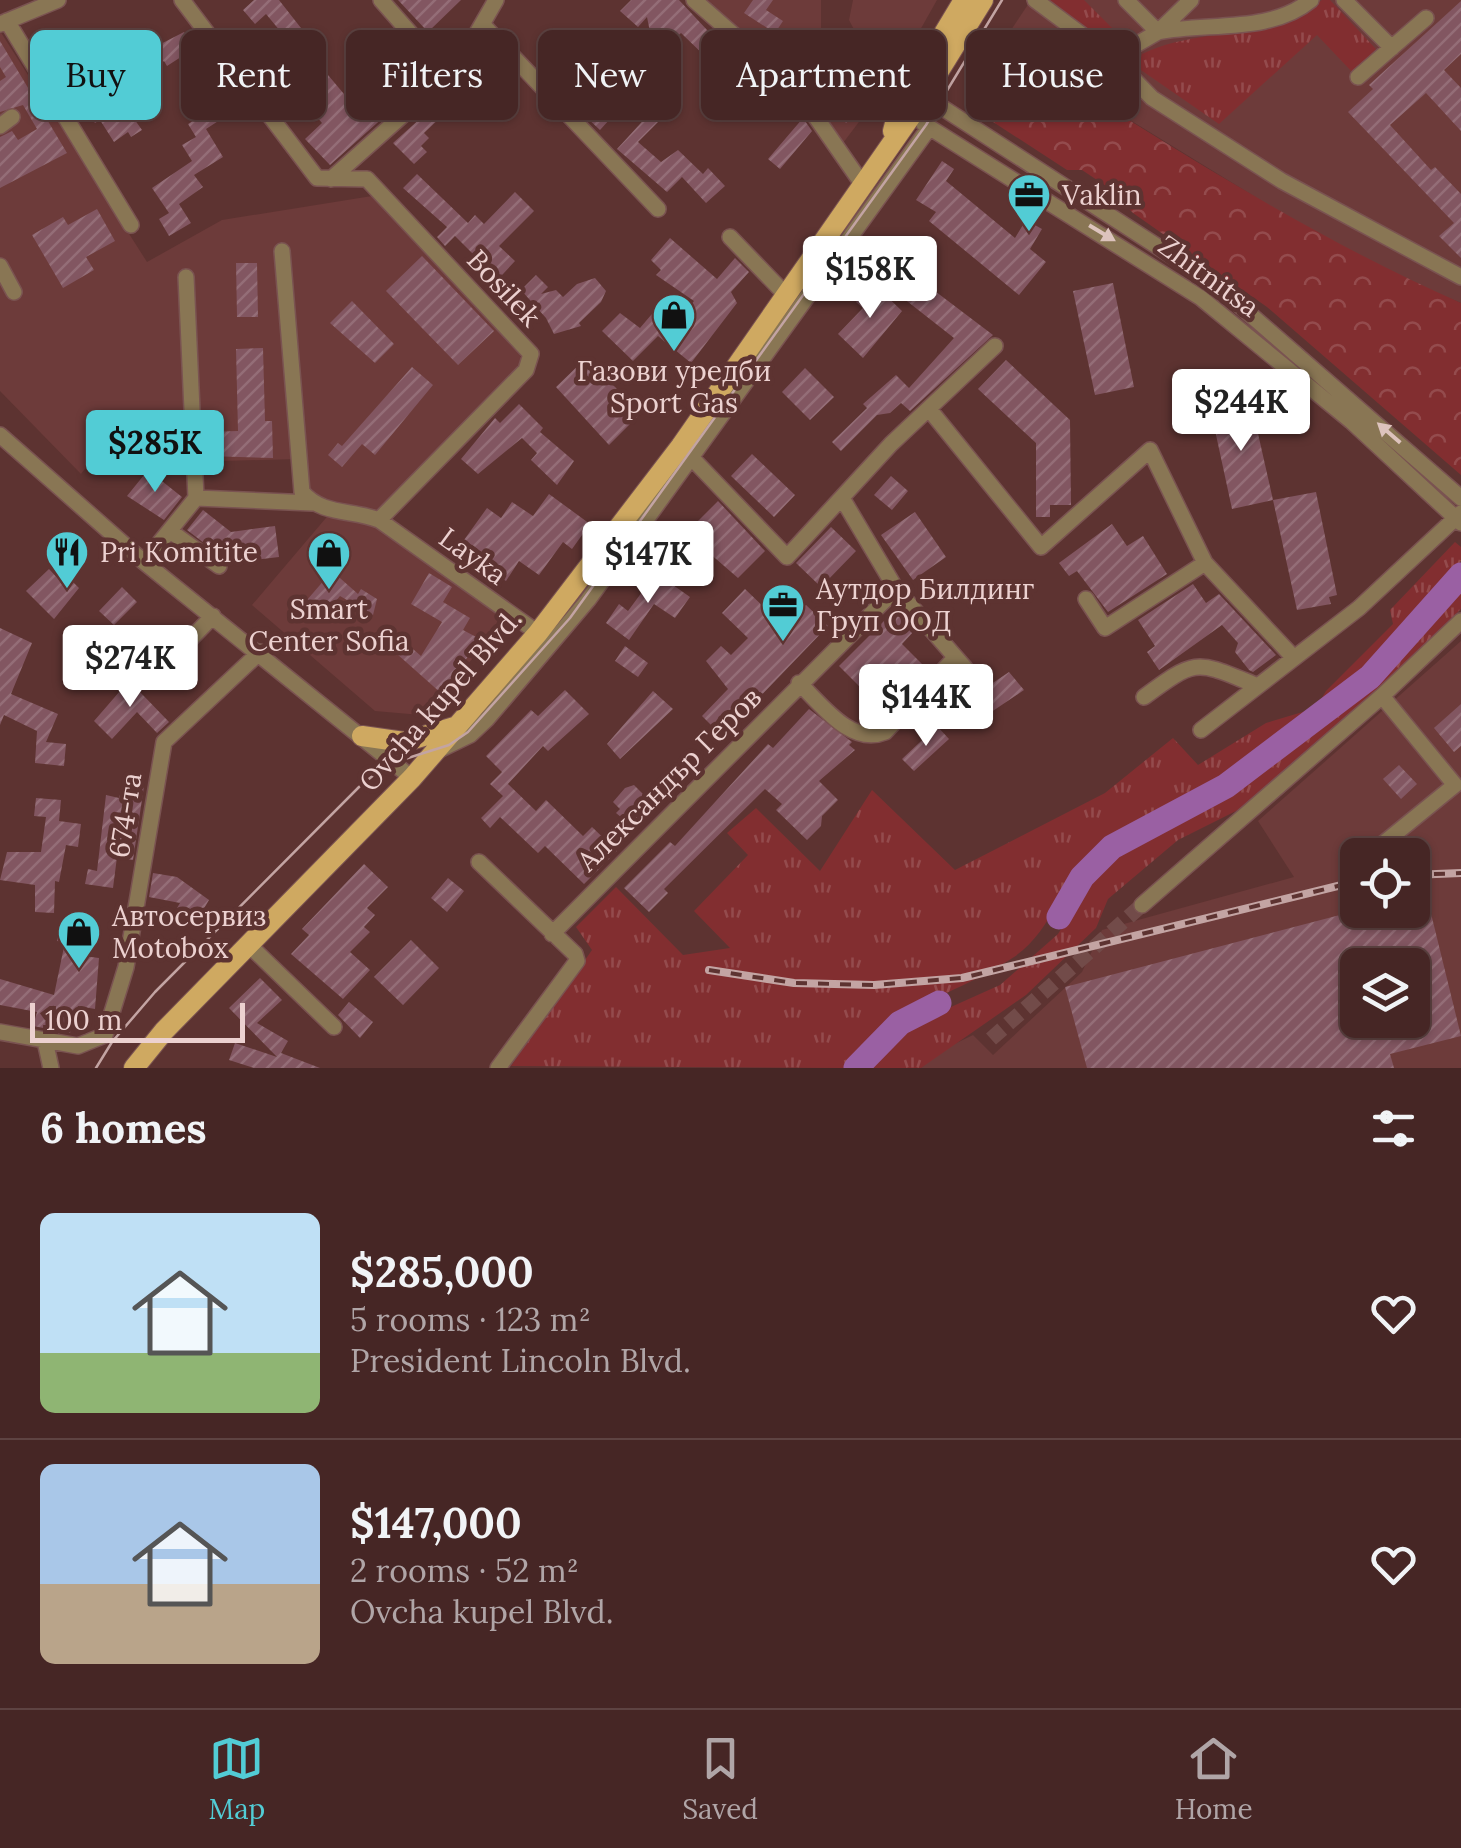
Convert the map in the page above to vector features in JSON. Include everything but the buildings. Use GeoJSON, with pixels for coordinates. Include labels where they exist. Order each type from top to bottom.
{"type":"FeatureCollection","features":[{"type":"Feature","properties":{"kind":"main road"},"geometry":{"type":"LineString","coordinates":[[946,36],[964,0]]}},
{"type":"Feature","properties":{"kind":"main road"},"geometry":{"type":"LineString","coordinates":[[946,52],[983,0]]}},
{"type":"Feature","properties":{"kind":"main road","name":"Ovcha kupel Blvd."},"geometry":{"type":"LineString","coordinates":[[137,1067],[248,944],[412,778],[538,633],[686,452],[889,142],[910,120]]}},
{"type":"Feature","properties":{"kind":"main road"},"geometry":{"type":"LineString","coordinates":[[362,736],[404,742],[456,726]]}},
{"type":"Feature","properties":{"kind":"street"},"geometry":{"type":"LineString","coordinates":[[58,0],[4,22],[131,225]]}},
{"type":"Feature","properties":{"kind":"street"},"geometry":{"type":"LineString","coordinates":[[182,0],[317,178],[367,180]]}},
{"type":"Feature","properties":{"kind":"street"},"geometry":{"type":"LineString","coordinates":[[381,0],[407,30]]}},
{"type":"Feature","properties":{"kind":"street"},"geometry":{"type":"LineString","coordinates":[[480,30],[496,0]]}},
{"type":"Feature","properties":{"kind":"street"},"geometry":{"type":"LineString","coordinates":[[694,0],[797,90],[863,185]]}},
{"type":"Feature","properties":{"kind":"street"},"geometry":{"type":"LineString","coordinates":[[1035,0],[1075,30]]}},
{"type":"Feature","properties":{"kind":"street"},"geometry":{"type":"LineString","coordinates":[[1126,0],[1158,32]]}},
{"type":"Feature","properties":{"kind":"street"},"geometry":{"type":"LineString","coordinates":[[1139,43],[1158,32],[1191,0]]}},
{"type":"Feature","properties":{"kind":"street"},"geometry":{"type":"LineString","coordinates":[[1158,32],[1261,22],[1298,10],[1311,0]]}},
{"type":"Feature","properties":{"kind":"street"},"geometry":{"type":"LineString","coordinates":[[1344,0],[1392,48]]}},
{"type":"Feature","properties":{"kind":"street"},"geometry":{"type":"LineString","coordinates":[[1358,77],[1426,18]]}},
{"type":"Feature","properties":{"kind":"street"},"geometry":{"type":"LineString","coordinates":[[484,25],[658,209]]}},
{"type":"Feature","properties":{"kind":"street"},"geometry":{"type":"LineString","coordinates":[[1139,85],[1152,98],[1282,181],[1461,277]]}},
{"type":"Feature","properties":{"kind":"street","name":"Zhitnitsa"},"geometry":{"type":"LineString","coordinates":[[946,110],[1214,283],[1461,498]]}},
{"type":"Feature","properties":{"kind":"street"},"geometry":{"type":"LineString","coordinates":[[332,179],[398,120]]}},
{"type":"Feature","properties":{"kind":"street"},"geometry":{"type":"LineString","coordinates":[[435,752],[470,736],[538,663],[911,120]]}},
{"type":"Feature","properties":{"kind":"street","name":"Zhitnitsa"},"geometry":{"type":"LineString","coordinates":[[918,120],[1202,298],[1338,410],[1459,518]]}},
{"type":"Feature","properties":{"kind":"street","name":"Bosilek"},"geometry":{"type":"LineString","coordinates":[[350,163],[527,348],[531,359],[526,370],[380,520]]}},
{"type":"Feature","properties":{"kind":"street"},"geometry":{"type":"LineString","coordinates":[[730,237],[786,295]]}},
{"type":"Feature","properties":{"kind":"street"},"geometry":{"type":"LineString","coordinates":[[282,252],[297,459],[302,492],[312,504]]}},
{"type":"Feature","properties":{"kind":"street"},"geometry":{"type":"LineString","coordinates":[[0,266],[14,292]]}},
{"type":"Feature","properties":{"kind":"street"},"geometry":{"type":"LineString","coordinates":[[144,562],[196,498],[186,277]]}},
{"type":"Feature","properties":{"kind":"street"},"geometry":{"type":"LineString","coordinates":[[686,452],[787,557],[995,346]]}},
{"type":"Feature","properties":{"kind":"street"},"geometry":{"type":"LineString","coordinates":[[929,409],[1041,547],[1150,450],[1205,563],[1294,658]]}},
{"type":"Feature","properties":{"kind":"street"},"geometry":{"type":"LineString","coordinates":[[2,442],[412,778]]}},
{"type":"Feature","properties":{"kind":"street"},"geometry":{"type":"LineString","coordinates":[[196,498],[312,504],[380,520]]}},
{"type":"Feature","properties":{"kind":"street"},"geometry":{"type":"LineString","coordinates":[[799,683],[864,738],[885,732],[960,663],[896,590],[842,498]]}},
{"type":"Feature","properties":{"kind":"street"},"geometry":{"type":"LineString","coordinates":[[1201,730],[1358,608],[1459,518]]}},
{"type":"Feature","properties":{"kind":"street","name":"Layka"},"geometry":{"type":"LineString","coordinates":[[380,520],[538,633]]}},
{"type":"Feature","properties":{"kind":"street"},"geometry":{"type":"LineString","coordinates":[[170,531],[219,566]]}},
{"type":"Feature","properties":{"kind":"street"},"geometry":{"type":"LineString","coordinates":[[1086,598],[1105,628],[1205,563]]}},
{"type":"Feature","properties":{"kind":"street","name":"Александър Геров"},"geometry":{"type":"LineString","coordinates":[[552,934],[896,590]]}},
{"type":"Feature","properties":{"kind":"street"},"geometry":{"type":"LineString","coordinates":[[171,659],[213,616]]}},
{"type":"Feature","properties":{"kind":"street"},"geometry":{"type":"LineString","coordinates":[[1142,905],[1382,696],[1461,621]]}},
{"type":"Feature","properties":{"kind":"street","name":"674-та"},"geometry":{"type":"LineString","coordinates":[[45,1041],[78,1046],[106,1034],[126,967],[164,742],[260,652]]}},
{"type":"Feature","properties":{"kind":"street"},"geometry":{"type":"LineString","coordinates":[[1144,697],[1183,668],[1197,664],[1258,686]]}},
{"type":"Feature","properties":{"kind":"street"},"geometry":{"type":"LineString","coordinates":[[1382,696],[1458,786],[1460,804]]}},
{"type":"Feature","properties":{"kind":"street"},"geometry":{"type":"LineString","coordinates":[[1390,838],[1458,786]]}},
{"type":"Feature","properties":{"kind":"street"},"geometry":{"type":"LineString","coordinates":[[479,862],[577,961],[498,1068]]}},
{"type":"Feature","properties":{"kind":"street"},"geometry":{"type":"LineString","coordinates":[[248,944],[334,1027]]}},
{"type":"Feature","properties":{"kind":"street"},"geometry":{"type":"LineString","coordinates":[[0,1032],[45,1041],[51,1068]]}},
{"type":"Feature","properties":{"kind":"shaded area"},"geometry":{"type":"Polygon","coordinates":[[[706,0],[821,0],[821,30],[741,30],[706,0]]]}},
{"type":"Feature","properties":{"kind":"shaded area"},"geometry":{"type":"Polygon","coordinates":[[[853,0],[937,0],[920,30],[854,30],[849,20],[853,0]]]}},
{"type":"Feature","properties":{"kind":"shaded area"},"geometry":{"type":"Polygon","coordinates":[[[1031,0],[1461,0],[1461,303],[1398,277],[1314,233],[1130,120],[1139,120],[1139,30],[1011,30],[1031,0]]]}},
{"type":"Feature","properties":{"kind":"shaded area"},"geometry":{"type":"Polygon","coordinates":[[[0,31],[30,78],[30,120],[57,120],[147,262],[222,220],[372,196],[518,350],[523,364],[380,519],[507,621],[421,715],[375,711],[252,605],[331,512],[312,503],[297,459],[185,462],[184,457],[94,457],[81,474],[0,391],[0,31]]]}},
{"type":"Feature","properties":{"kind":"shaded area"},"geometry":{"type":"Polygon","coordinates":[[[825,120],[860,120],[843,143],[825,120]]]}},
{"type":"Feature","properties":{"kind":"shaded area"},"geometry":{"type":"Polygon","coordinates":[[[1461,641],[1461,1068],[921,1068],[938,1052],[973,1035],[993,1055],[1082,972],[1102,930],[1294,877],[1258,821],[1461,641]]]}},
{"type":"Feature","properties":{"kind":"green space"},"geometry":{"type":"Polygon","coordinates":[[[1047,0],[1084,0],[1114,30],[1089,30],[1047,0]]]}},
{"type":"Feature","properties":{"kind":"green space"},"geometry":{"type":"Polygon","coordinates":[[[1322,0],[1330,0],[1376,49],[1353,73],[1317,35],[1219,124],[1139,69],[1142,54],[1165,45],[1260,28],[1303,13],[1322,0]]]}},
{"type":"Feature","properties":{"kind":"green space"},"geometry":{"type":"Polygon","coordinates":[[[990,120],[1129,120],[1343,245],[1461,303],[1461,475],[1267,307],[1133,213],[1109,188],[1082,170],[1067,170],[990,120]]]}},
{"type":"Feature","properties":{"kind":"green space"},"geometry":{"type":"Polygon","coordinates":[[[1455,542],[1461,547],[1461,561],[1369,666],[1338,693],[1216,785],[1097,851],[1074,876],[1028,946],[990,971],[905,1015],[865,1046],[846,1068],[511,1066],[592,950],[576,927],[616,887],[683,955],[730,948],[694,911],[748,855],[727,833],[756,808],[820,871],[872,790],[955,870],[1105,793],[1173,738],[1198,765],[1266,723],[1316,708],[1326,691],[1393,624],[1390,610],[1455,542]]]}},
{"type":"Feature","properties":{"kind":"green space"},"geometry":{"type":"Polygon","coordinates":[[[1461,592],[1461,609],[1268,795],[1178,840],[1108,899],[1096,928],[1026,995],[921,1068],[866,1068],[904,1028],[1000,985],[1058,934],[1093,878],[1116,856],[1242,784],[1282,755],[1397,660],[1461,592]]]}},
{"type":"Feature","properties":{"kind":"waterway"},"geometry":{"type":"LineString","coordinates":[[1059,917],[1082,877],[1112,847],[1226,786],[1370,677],[1461,575]]}},
{"type":"Feature","properties":{"kind":"waterway"},"geometry":{"type":"LineString","coordinates":[[856,1068],[900,1023],[939,1003]]}},
{"type":"Feature","properties":{"kind":"tunnel"},"geometry":{"type":"LineString","coordinates":[[991,1039],[1142,905]]}},
{"type":"Feature","properties":{"kind":"tram line"},"geometry":{"type":"LineString","coordinates":[[96,1068],[112,1042],[155,992],[359,787],[386,765],[449,745],[468,732],[570,618],[926,125],[1002,0]]}},
{"type":"Feature","properties":{"kind":"railway"},"geometry":{"type":"LineString","coordinates":[[1430,874],[1461,873]]}},
{"type":"Feature","properties":{"kind":"railway"},"geometry":{"type":"LineString","coordinates":[[709,970],[794,983],[874,985],[962,978],[1340,885]]}},
{"type":"Feature","properties":{"kind":"place","name":"Vaklin"},"geometry":{"type":"Point","coordinates":[1029,233]}},
{"type":"Feature","properties":{"kind":"place","name":"Газови уредби Sport Gas"},"geometry":{"type":"Point","coordinates":[674,353]}},
{"type":"Feature","properties":{"kind":"place","name":"Pri Komitite"},"geometry":{"type":"Point","coordinates":[67,590]}},
{"type":"Feature","properties":{"kind":"place","name":"Smart Center Sofia"},"geometry":{"type":"Point","coordinates":[329,591]}},
{"type":"Feature","properties":{"kind":"place","name":"Аутдор Билдинг Груп ООД"},"geometry":{"type":"Point","coordinates":[783,643]}},
{"type":"Feature","properties":{"kind":"place","name":"Автосервиз Motobox"},"geometry":{"type":"Point","coordinates":[79,970]}}]}
